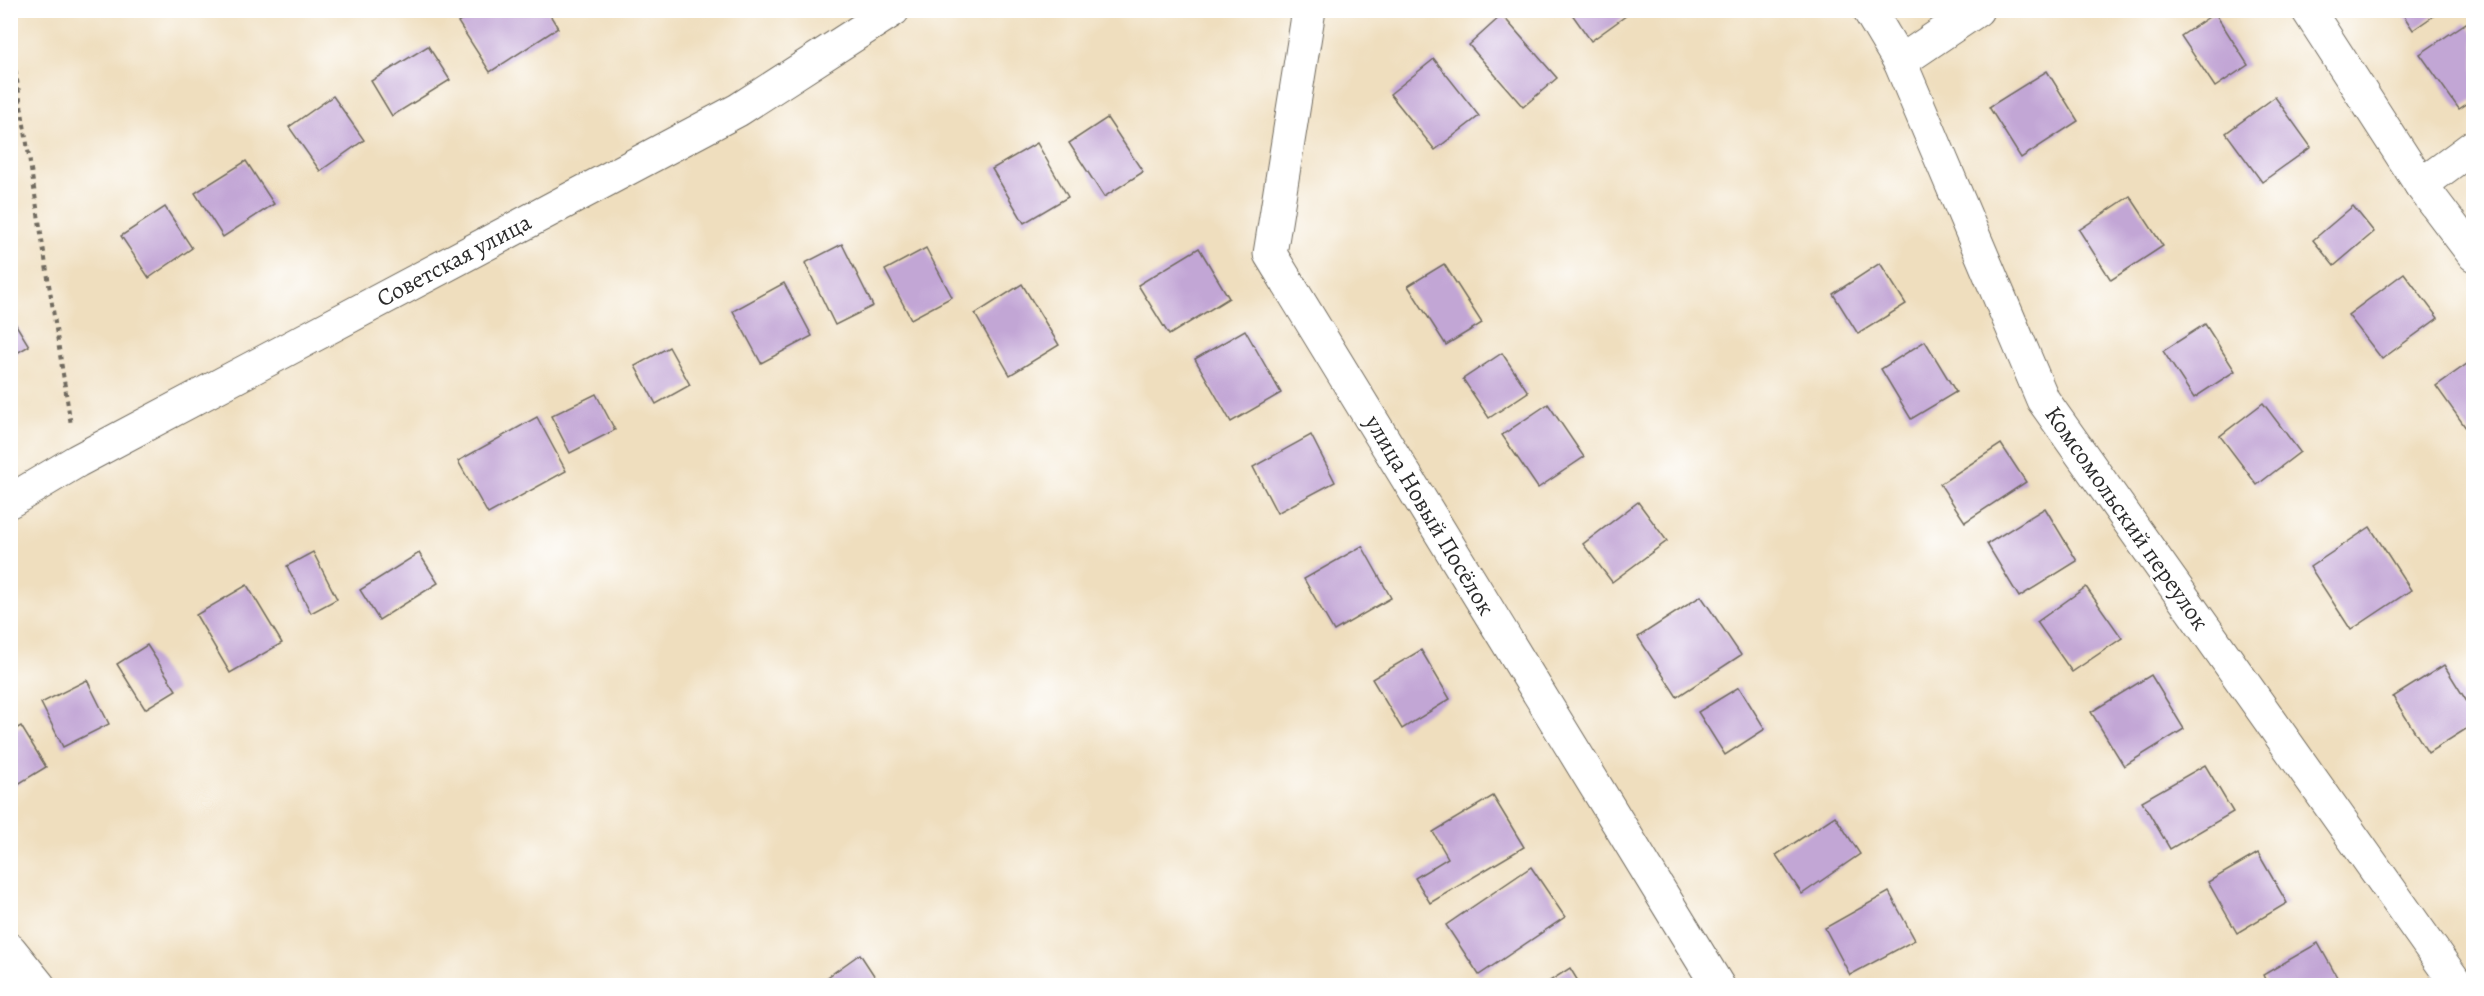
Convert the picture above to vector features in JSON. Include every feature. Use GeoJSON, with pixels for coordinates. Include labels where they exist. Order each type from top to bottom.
{"type":"FeatureCollection","features":[{"type":"Feature","properties":{"kind":"street","name":"Советская улица"},"geometry":{"type":"LineString","coordinates":[[10,501],[77,461],[738,110],[892,10]]}},
{"type":"Feature","properties":{"kind":"street","name":"улица Новый Посёлок"},"geometry":{"type":"LineString","coordinates":[[1309,10],[1270,254],[1718,986]]}},
{"type":"Feature","properties":{"kind":"street","name":"Комсомольский переулок"},"geometry":{"type":"LineString","coordinates":[[1869,10],[1900,62],[2043,400],[2458,986]]}},
{"type":"Feature","properties":{"kind":"street"},"geometry":{"type":"LineString","coordinates":[[1900,62],[1977,10]]}},
{"type":"Feature","properties":{"kind":"street"},"geometry":{"type":"LineString","coordinates":[[2308,10],[2421,185],[2474,255]]}},
{"type":"Feature","properties":{"kind":"street"},"geometry":{"type":"LineString","coordinates":[[2421,185],[2474,146]]}},
{"type":"Feature","properties":{"kind":"street"},"geometry":{"type":"LineString","coordinates":[[10,950],[39,986]]}},
{"type":"Feature","properties":{"kind":"path"},"geometry":{"type":"LineString","coordinates":[[10,35],[77,461]]}},
{"type":"Feature","properties":{"kind":"building"},"geometry":{"type":"Polygon","coordinates":[[[476,10],[547,10],[558,28],[490,72],[458,22],[476,10]]]}},
{"type":"Feature","properties":{"kind":"building"},"geometry":{"type":"Polygon","coordinates":[[[1569,10],[1634,10],[1591,41],[1569,10]]]}},
{"type":"Feature","properties":{"kind":"building"},"geometry":{"type":"Polygon","coordinates":[[[2400,10],[2442,10],[2413,30],[2400,10]]]}},
{"type":"Feature","properties":{"kind":"building"},"geometry":{"type":"Polygon","coordinates":[[[2215,13],[2248,65],[2215,87],[2181,36],[2215,13]]]}},
{"type":"Feature","properties":{"kind":"building"},"geometry":{"type":"Polygon","coordinates":[[[1502,15],[1557,78],[1523,107],[1469,45],[1502,15]]]}},
{"type":"Feature","properties":{"kind":"building"},"geometry":{"type":"Polygon","coordinates":[[[2466,23],[2474,34],[2474,99],[2459,109],[2420,54],[2466,23]]]}},
{"type":"Feature","properties":{"kind":"building"},"geometry":{"type":"Polygon","coordinates":[[[428,46],[450,80],[392,116],[371,81],[428,46]]]}},
{"type":"Feature","properties":{"kind":"building"},"geometry":{"type":"Polygon","coordinates":[[[1434,59],[1479,116],[1435,150],[1390,94],[1434,59]]]}},
{"type":"Feature","properties":{"kind":"building"},"geometry":{"type":"Polygon","coordinates":[[[2047,71],[2078,121],[2021,158],[1989,107],[2047,71]]]}},
{"type":"Feature","properties":{"kind":"building"},"geometry":{"type":"Polygon","coordinates":[[[333,96],[364,140],[320,171],[289,127],[333,96]]]}},
{"type":"Feature","properties":{"kind":"building"},"geometry":{"type":"Polygon","coordinates":[[[2275,97],[2311,147],[2262,182],[2226,133],[2275,97]]]}},
{"type":"Feature","properties":{"kind":"building"},"geometry":{"type":"Polygon","coordinates":[[[1107,118],[1143,172],[1104,197],[1069,143],[1107,118]]]}},
{"type":"Feature","properties":{"kind":"building"},"geometry":{"type":"Polygon","coordinates":[[[1037,143],[1068,197],[1024,223],[992,169],[1037,143]]]}},
{"type":"Feature","properties":{"kind":"building"},"geometry":{"type":"Polygon","coordinates":[[[246,161],[274,204],[223,237],[195,193],[246,161]]]}},
{"type":"Feature","properties":{"kind":"building"},"geometry":{"type":"Polygon","coordinates":[[[2130,196],[2163,246],[2111,280],[2079,230],[2130,196]]]}},
{"type":"Feature","properties":{"kind":"building"},"geometry":{"type":"Polygon","coordinates":[[[2353,206],[2374,232],[2334,266],[2313,240],[2353,206]]]}},
{"type":"Feature","properties":{"kind":"building"},"geometry":{"type":"Polygon","coordinates":[[[165,207],[192,248],[149,278],[121,236],[165,207]]]}},
{"type":"Feature","properties":{"kind":"building"},"geometry":{"type":"Polygon","coordinates":[[[842,244],[873,306],[835,325],[805,263],[842,244]]]}},
{"type":"Feature","properties":{"kind":"building"},"geometry":{"type":"Polygon","coordinates":[[[926,248],[952,297],[911,319],[885,270],[926,248]]]}},
{"type":"Feature","properties":{"kind":"building"},"geometry":{"type":"Polygon","coordinates":[[[1199,248],[1229,298],[1169,335],[1138,285],[1199,248]]]}},
{"type":"Feature","properties":{"kind":"building"},"geometry":{"type":"Polygon","coordinates":[[[1880,263],[1906,304],[1858,334],[1833,294],[1880,263]]]}},
{"type":"Feature","properties":{"kind":"building"},"geometry":{"type":"Polygon","coordinates":[[[1444,264],[1482,323],[1446,345],[1408,286],[1444,264]]]}},
{"type":"Feature","properties":{"kind":"building"},"geometry":{"type":"Polygon","coordinates":[[[2404,273],[2438,318],[2382,359],[2348,315],[2404,273]]]}},
{"type":"Feature","properties":{"kind":"building"},"geometry":{"type":"Polygon","coordinates":[[[784,283],[812,336],[761,363],[733,311],[784,283]]]}},
{"type":"Feature","properties":{"kind":"building"},"geometry":{"type":"Polygon","coordinates":[[[1022,284],[1059,345],[1010,375],[975,314],[1022,284]]]}},
{"type":"Feature","properties":{"kind":"building"},"geometry":{"type":"Polygon","coordinates":[[[10,315],[29,346],[10,357],[10,315]]]}},
{"type":"Feature","properties":{"kind":"building"},"geometry":{"type":"Polygon","coordinates":[[[2205,324],[2235,371],[2194,398],[2163,351],[2205,324]]]}},
{"type":"Feature","properties":{"kind":"building"},"geometry":{"type":"Polygon","coordinates":[[[1245,330],[1281,393],[1231,422],[1195,359],[1245,330]]]}},
{"type":"Feature","properties":{"kind":"building"},"geometry":{"type":"Polygon","coordinates":[[[1925,341],[1956,392],[1911,419],[1881,369],[1925,341]]]}},
{"type":"Feature","properties":{"kind":"building"},"geometry":{"type":"Polygon","coordinates":[[[669,347],[690,385],[656,404],[635,366],[669,347]]]}},
{"type":"Feature","properties":{"kind":"building"},"geometry":{"type":"Polygon","coordinates":[[[1502,353],[1528,392],[1489,418],[1463,379],[1502,353]]]}},
{"type":"Feature","properties":{"kind":"building"},"geometry":{"type":"Polygon","coordinates":[[[2474,359],[2474,433],[2471,435],[2436,386],[2474,359]]]}},
{"type":"Feature","properties":{"kind":"building"},"geometry":{"type":"Polygon","coordinates":[[[596,394],[615,430],[570,453],[551,416],[596,394]]]}},
{"type":"Feature","properties":{"kind":"building"},"geometry":{"type":"Polygon","coordinates":[[[2263,403],[2300,452],[2257,485],[2220,436],[2263,403]]]}},
{"type":"Feature","properties":{"kind":"building"},"geometry":{"type":"Polygon","coordinates":[[[1548,404],[1584,457],[1538,488],[1502,435],[1548,404]]]}},
{"type":"Feature","properties":{"kind":"building"},"geometry":{"type":"Polygon","coordinates":[[[537,417],[566,471],[488,514],[458,461],[537,417]]]}},
{"type":"Feature","properties":{"kind":"building"},"geometry":{"type":"Polygon","coordinates":[[[1311,435],[1335,482],[1277,513],[1253,467],[1311,435]]]}},
{"type":"Feature","properties":{"kind":"building"},"geometry":{"type":"Polygon","coordinates":[[[2001,444],[2026,482],[1965,522],[1940,484],[2001,444]]]}},
{"type":"Feature","properties":{"kind":"building"},"geometry":{"type":"Polygon","coordinates":[[[1638,502],[1667,541],[1612,582],[1583,544],[1638,502]]]}},
{"type":"Feature","properties":{"kind":"building"},"geometry":{"type":"Polygon","coordinates":[[[2045,508],[2077,561],[2019,597],[1987,544],[2045,508]]]}},
{"type":"Feature","properties":{"kind":"building"},"geometry":{"type":"Polygon","coordinates":[[[2370,527],[2411,590],[2351,630],[2310,567],[2370,527]]]}},
{"type":"Feature","properties":{"kind":"building"},"geometry":{"type":"Polygon","coordinates":[[[1362,546],[1391,598],[1334,631],[1304,579],[1362,546]]]}},
{"type":"Feature","properties":{"kind":"building"},"geometry":{"type":"Polygon","coordinates":[[[313,552],[337,599],[311,613],[287,566],[313,552]]]}},
{"type":"Feature","properties":{"kind":"building"},"geometry":{"type":"Polygon","coordinates":[[[419,553],[438,583],[379,620],[360,590],[419,553]]]}},
{"type":"Feature","properties":{"kind":"building"},"geometry":{"type":"Polygon","coordinates":[[[247,585],[282,643],[230,673],[196,615],[247,585]]]}},
{"type":"Feature","properties":{"kind":"building"},"geometry":{"type":"Polygon","coordinates":[[[2086,587],[2122,638],[2072,672],[2037,622],[2086,587]]]}},
{"type":"Feature","properties":{"kind":"building"},"geometry":{"type":"Polygon","coordinates":[[[1701,596],[1741,655],[1677,697],[1638,637],[1701,596]]]}},
{"type":"Feature","properties":{"kind":"building"},"geometry":{"type":"Polygon","coordinates":[[[147,645],[176,690],[145,709],[117,664],[147,645]]]}},
{"type":"Feature","properties":{"kind":"building"},"geometry":{"type":"Polygon","coordinates":[[[1421,650],[1450,699],[1402,729],[1372,679],[1421,650]]]}},
{"type":"Feature","properties":{"kind":"building"},"geometry":{"type":"Polygon","coordinates":[[[2444,665],[2474,713],[2474,724],[2428,753],[2393,697],[2444,665]]]}},
{"type":"Feature","properties":{"kind":"building"},"geometry":{"type":"Polygon","coordinates":[[[2151,675],[2184,729],[2124,766],[2091,712],[2151,675]]]}},
{"type":"Feature","properties":{"kind":"building"},"geometry":{"type":"Polygon","coordinates":[[[87,680],[109,724],[63,747],[41,703],[87,680]]]}},
{"type":"Feature","properties":{"kind":"building"},"geometry":{"type":"Polygon","coordinates":[[[1739,687],[1765,729],[1725,755],[1698,712],[1739,687]]]}},
{"type":"Feature","properties":{"kind":"building"},"geometry":{"type":"Polygon","coordinates":[[[21,726],[46,767],[10,789],[10,732],[21,726]]]}},
{"type":"Feature","properties":{"kind":"building"},"geometry":{"type":"Polygon","coordinates":[[[2205,765],[2233,812],[2170,849],[2142,801],[2205,765]]]}},
{"type":"Feature","properties":{"kind":"building"},"geometry":{"type":"Polygon","coordinates":[[[1493,796],[1524,847],[1430,903],[1415,878],[1448,858],[1433,832],[1493,796]]]}},
{"type":"Feature","properties":{"kind":"building"},"geometry":{"type":"Polygon","coordinates":[[[1835,816],[1860,854],[1802,894],[1776,855],[1835,816]]]}},
{"type":"Feature","properties":{"kind":"building"},"geometry":{"type":"Polygon","coordinates":[[[2258,853],[2287,903],[2237,933],[2208,882],[2258,853]]]}},
{"type":"Feature","properties":{"kind":"building"},"geometry":{"type":"Polygon","coordinates":[[[1531,867],[1565,917],[1479,975],[1446,925],[1531,867]]]}},
{"type":"Feature","properties":{"kind":"building"},"geometry":{"type":"Polygon","coordinates":[[[1889,892],[1915,940],[1850,975],[1825,928],[1889,892]]]}},
{"type":"Feature","properties":{"kind":"building"},"geometry":{"type":"Polygon","coordinates":[[[2318,943],[2342,986],[2268,986],[2263,975],[2318,943]]]}},
{"type":"Feature","properties":{"kind":"building"},"geometry":{"type":"Polygon","coordinates":[[[860,954],[881,986],[815,986],[860,954]]]}},
{"type":"Feature","properties":{"kind":"building"},"geometry":{"type":"Polygon","coordinates":[[[1570,968],[1581,986],[1542,986],[1570,968]]]}}]}
